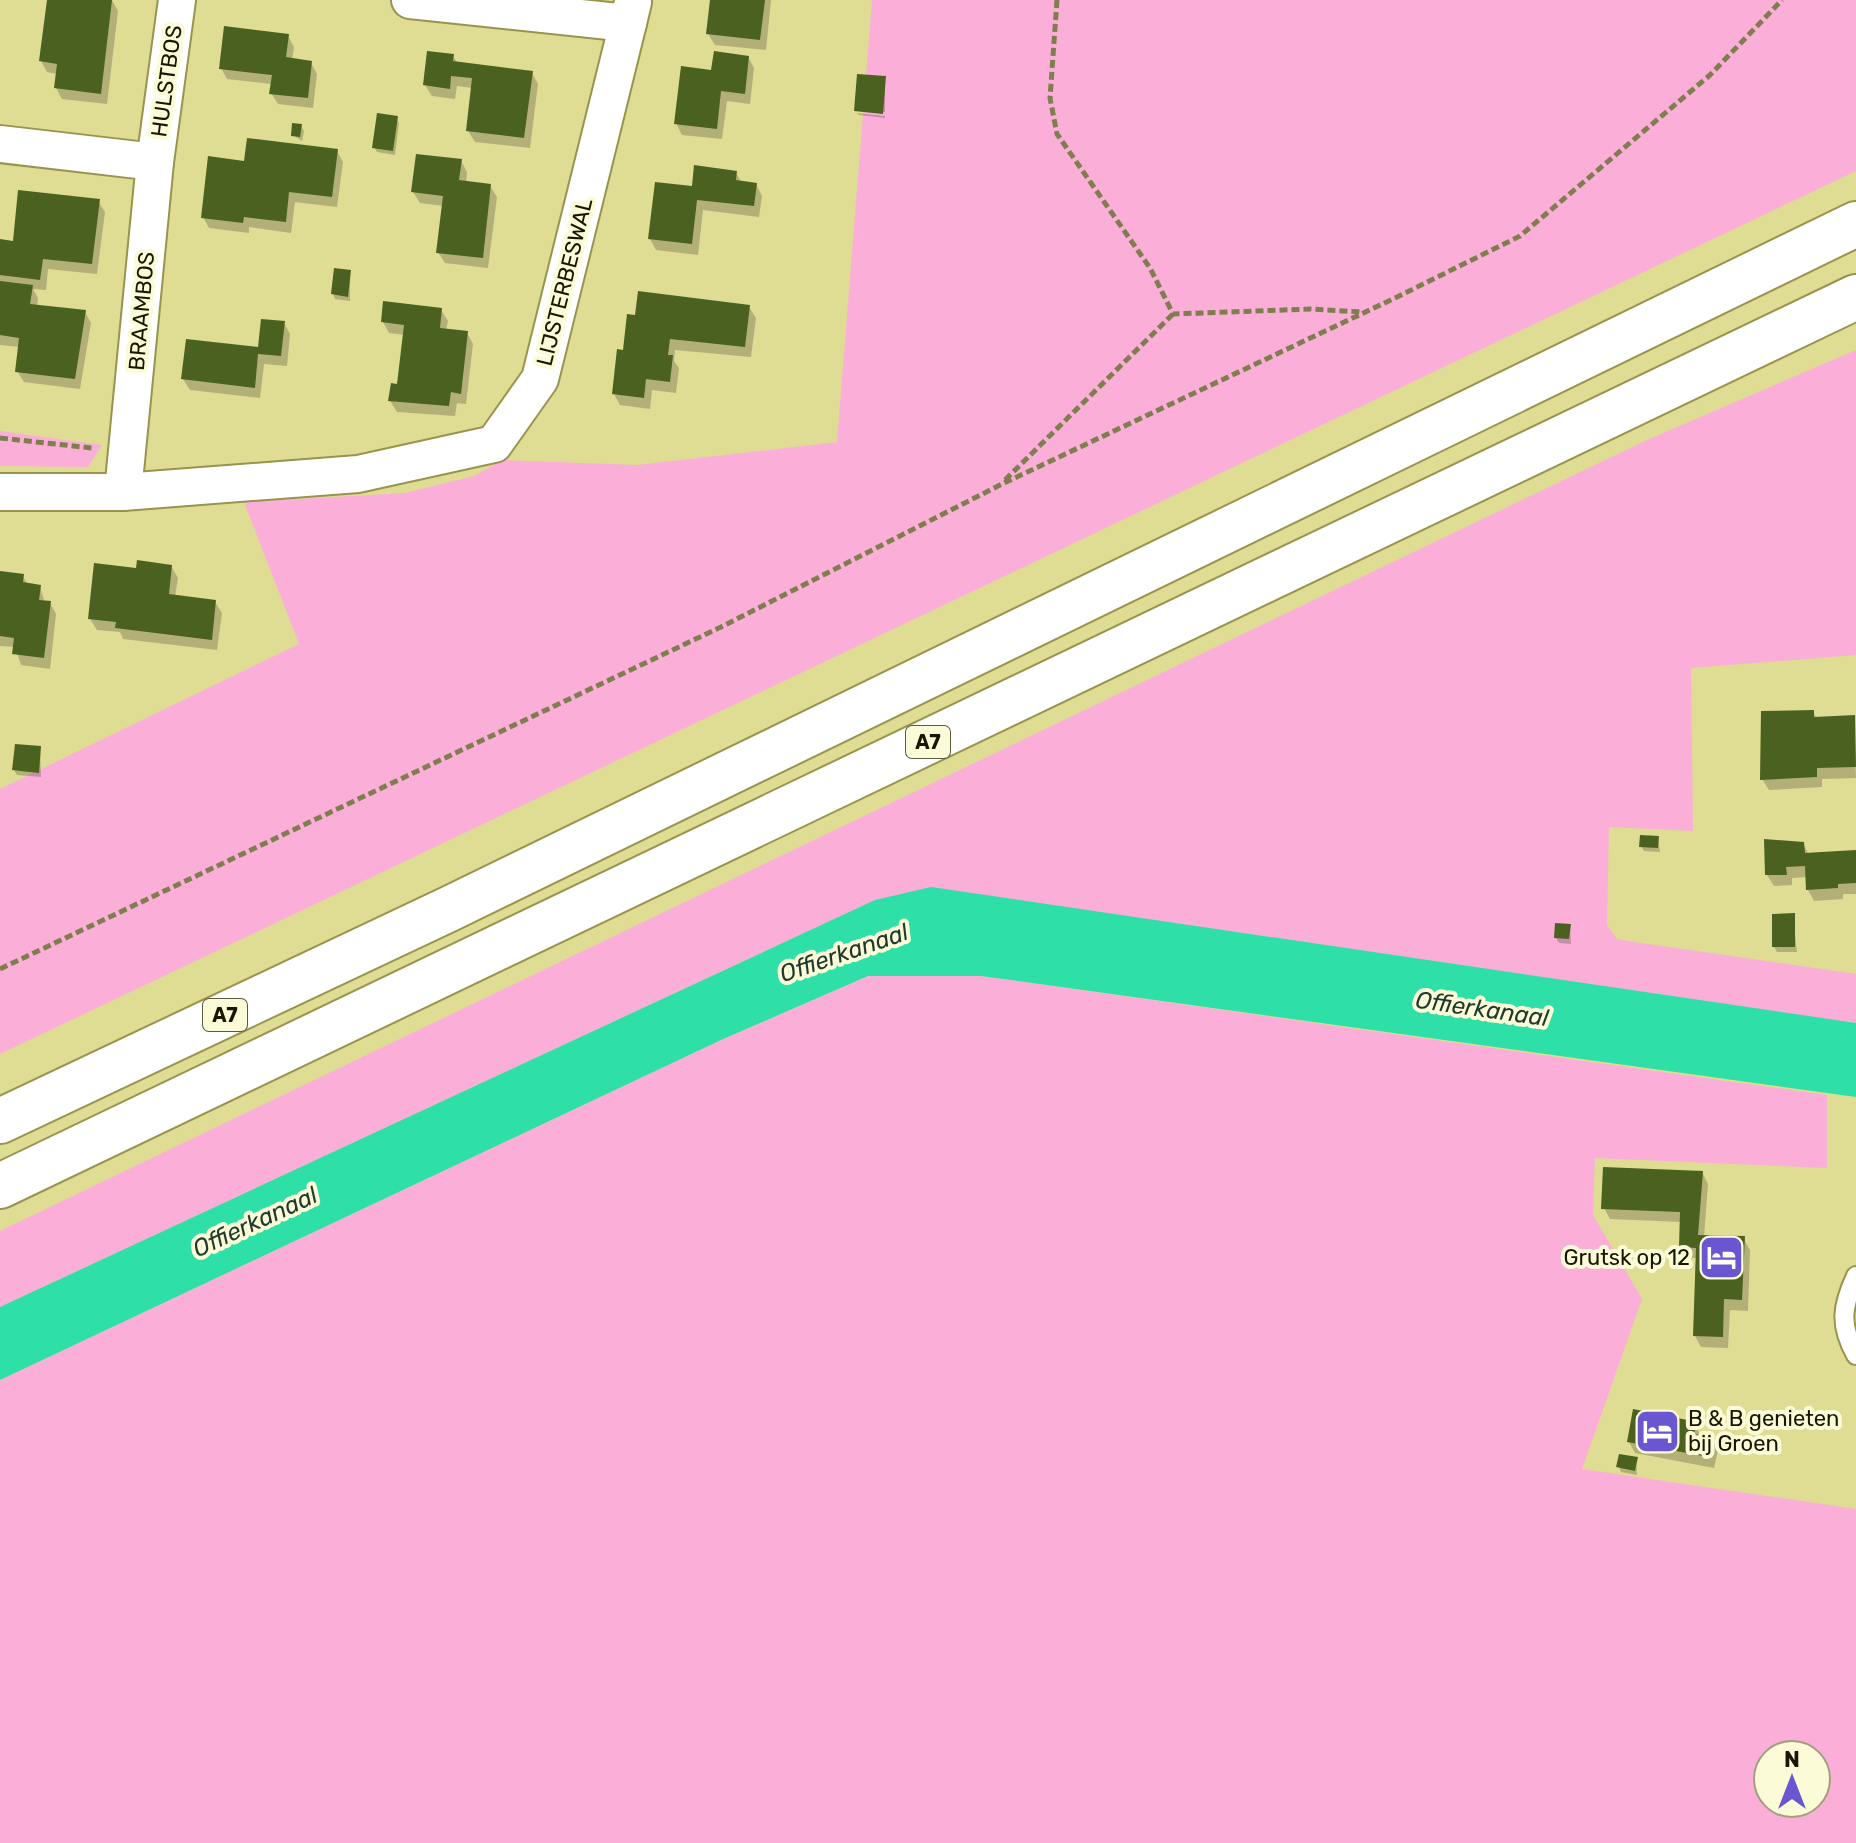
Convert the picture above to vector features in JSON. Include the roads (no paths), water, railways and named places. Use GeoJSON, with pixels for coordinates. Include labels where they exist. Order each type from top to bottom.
{"type":"FeatureCollection","features":[{"type":"Feature","properties":{"kind":"highway","name":"A7"},"geometry":{"type":"LineString","coordinates":[[0,1121],[449,909],[1856,224]]}},
{"type":"Feature","properties":{"kind":"highway","name":"A7"},"geometry":{"type":"LineString","coordinates":[[0,1186],[1856,297]]}},
{"type":"Feature","properties":{"kind":"street","name":"HULSTBOS"},"geometry":{"type":"LineString","coordinates":[[155,162],[177,0]]}},
{"type":"Feature","properties":{"kind":"street"},"geometry":{"type":"LineString","coordinates":[[410,0],[631,12]]}},
{"type":"Feature","properties":{"kind":"street","name":"LIJSTERBESWAL"},"geometry":{"type":"LineString","coordinates":[[123,492],[358,474],[494,444],[540,379],[631,12]]}},
{"type":"Feature","properties":{"kind":"street"},"geometry":{"type":"LineString","coordinates":[[0,144],[155,162]]}},
{"type":"Feature","properties":{"kind":"street","name":"BRAAMBOS"},"geometry":{"type":"LineString","coordinates":[[123,492],[155,162]]}},
{"type":"Feature","properties":{"kind":"street"},"geometry":{"type":"LineString","coordinates":[[0,492],[123,492]]}},
{"type":"Feature","properties":{"kind":"lane"},"geometry":{"type":"LineString","coordinates":[[1856,1276],[1841,1315],[1847,1339],[1856,1355]]}},
{"type":"Feature","properties":{"kind":"water","name":"Offierkanaal"},"geometry":{"type":"Polygon","coordinates":[[[931,887],[1856,1023],[1856,1097],[981,976],[868,976],[721,1040],[0,1380],[0,1307],[875,900],[931,887]]]}},
{"type":"Feature","properties":{"kind":"place","name":"Grutsk op 12"},"geometry":{"type":"Point","coordinates":[1721,1257]}},
{"type":"Feature","properties":{"kind":"place","name":"B & B genieten bij Groen"},"geometry":{"type":"Point","coordinates":[1657,1431]}}]}
